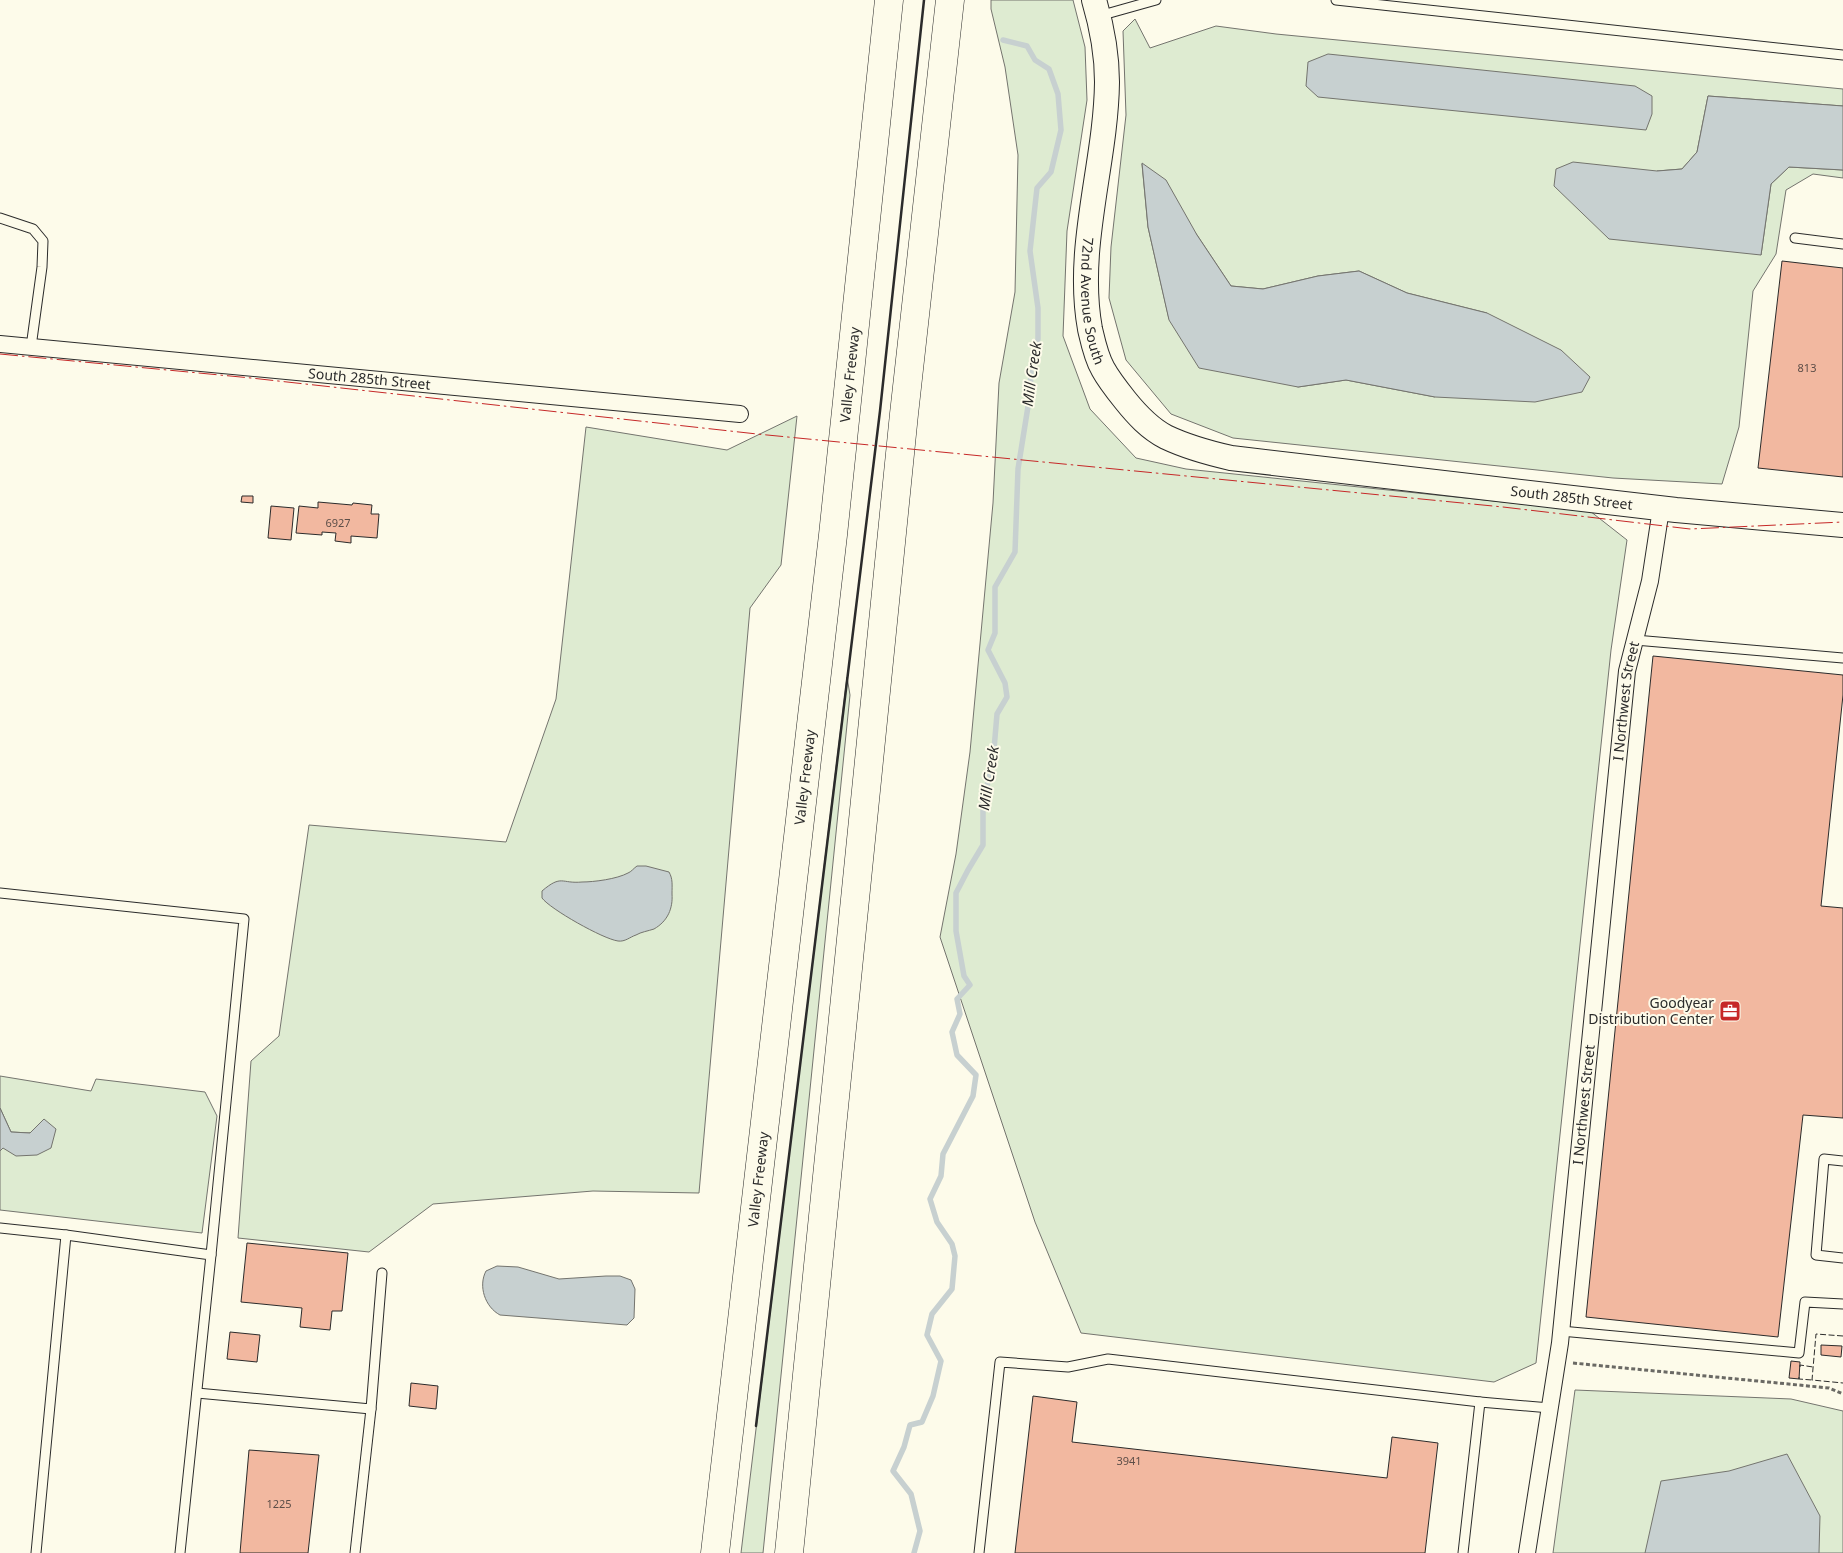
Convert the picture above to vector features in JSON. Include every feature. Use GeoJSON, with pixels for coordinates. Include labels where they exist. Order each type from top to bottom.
{"type":"FeatureCollection","features":[{"type":"Feature","properties":{"kind":"highway","name":"Valley Freeway"},"geometry":{"type":"LineString","coordinates":[[715,1553],[833,535],[889,0]]}},
{"type":"Feature","properties":{"kind":"highway"},"geometry":{"type":"LineString","coordinates":[[789,1553],[904,414],[950,0]]}},
{"type":"Feature","properties":{"kind":"street","name":"72nd Avenue South"},"geometry":{"type":"LineString","coordinates":[[1096,8],[1105,45],[1107,82],[1104,123],[1085,270],[1087,312],[1093,341],[1102,368],[1140,419],[1166,437],[1197,450],[1231,458],[1301,465]]}},
{"type":"Feature","properties":{"kind":"street","name":"South 285th Street"},"geometry":{"type":"LineString","coordinates":[[0,344],[740,414]]}},
{"type":"Feature","properties":{"kind":"street","name":"South 285th Street"},"geometry":{"type":"LineString","coordinates":[[1301,465],[1661,508],[1843,525]]}},
{"type":"Feature","properties":{"kind":"street","name":"I Northwest Street"},"geometry":{"type":"LineString","coordinates":[[1527,1553],[1561,1332],[1627,671],[1650,581],[1661,508]]}},
{"type":"Feature","properties":{"kind":"lane"},"geometry":{"type":"LineString","coordinates":[[1096,8],[1153,0]]}},
{"type":"Feature","properties":{"kind":"lane"},"geometry":{"type":"LineString","coordinates":[[1336,0],[1843,55]]}},
{"type":"Feature","properties":{"kind":"lane"},"geometry":{"type":"LineString","coordinates":[[0,218],[33,229],[42,241],[42,267],[31,347]]}},
{"type":"Feature","properties":{"kind":"lane"},"geometry":{"type":"LineString","coordinates":[[1795,238],[1843,244]]}},
{"type":"Feature","properties":{"kind":"lane"},"geometry":{"type":"LineString","coordinates":[[1635,640],[1843,658]]}},
{"type":"Feature","properties":{"kind":"lane"},"geometry":{"type":"LineString","coordinates":[[0,893],[244,919],[180,1553]]}},
{"type":"Feature","properties":{"kind":"lane"},"geometry":{"type":"LineString","coordinates":[[1843,1161],[1824,1160],[1816,1256],[1843,1258]]}},
{"type":"Feature","properties":{"kind":"lane"},"geometry":{"type":"LineString","coordinates":[[0,1228],[211,1255]]}},
{"type":"Feature","properties":{"kind":"lane"},"geometry":{"type":"LineString","coordinates":[[36,1553],[66,1235]]}},
{"type":"Feature","properties":{"kind":"lane"},"geometry":{"type":"LineString","coordinates":[[355,1553],[371,1409],[382,1273]]}},
{"type":"Feature","properties":{"kind":"lane"},"geometry":{"type":"LineString","coordinates":[[1561,1332],[1800,1353],[1805,1302],[1843,1304]]}},
{"type":"Feature","properties":{"kind":"lane"},"geometry":{"type":"LineString","coordinates":[[979,1553],[1000,1362],[1068,1367],[1108,1360],[1480,1402],[1550,1408]]}},
{"type":"Feature","properties":{"kind":"lane"},"geometry":{"type":"LineString","coordinates":[[197,1393],[371,1409]]}},
{"type":"Feature","properties":{"kind":"lane"},"geometry":{"type":"LineString","coordinates":[[1463,1553],[1480,1402]]}},
{"type":"Feature","properties":{"kind":"path"},"geometry":{"type":"LineString","coordinates":[[1557,1361],[1829,1388],[1843,1394]]}},
{"type":"Feature","properties":{"kind":"green space"},"geometry":{"type":"Polygon","coordinates":[[[991,0],[1073,0],[1085,47],[1087,100],[1067,231],[1063,336],[1090,409],[1136,458],[1186,469],[1590,511],[1627,540],[1611,650],[1536,1363],[1494,1382],[1081,1333],[1035,1222],[940,937],[956,854],[970,752],[993,503],[999,383],[1015,292],[1018,155],[1005,67],[991,9],[991,0]]]}},
{"type":"Feature","properties":{"kind":"green space"},"geometry":{"type":"Polygon","coordinates":[[[1135,19],[1150,48],[1216,26],[1276,34],[1843,89],[1843,106],[1708,96],[1697,152],[1682,169],[1657,171],[1761,255],[1771,184],[1789,167],[1843,170],[1843,178],[1813,174],[1786,190],[1776,254],[1753,291],[1739,427],[1722,484],[1613,478],[1233,438],[1171,414],[1126,360],[1109,298],[1111,247],[1126,115],[1123,31],[1135,19]],[[1142,164],[1148,227],[1169,319],[1298,387],[1346,380],[1435,397],[1487,313],[1407,293],[1359,271],[1318,276],[1263,289],[1231,286],[1197,235],[1142,164]]]}},
{"type":"Feature","properties":{"kind":"green space"},"geometry":{"type":"Polygon","coordinates":[[[797,416],[781,565],[750,608],[699,1193],[593,1191],[433,1204],[369,1252],[238,1238],[251,1061],[279,1036],[309,825],[506,842],[556,699],[586,427],[727,450],[797,416]]]}},
{"type":"Feature","properties":{"kind":"green space"},"geometry":{"type":"Polygon","coordinates":[[[847,677],[850,695],[763,1553],[741,1553],[847,677]]]}},
{"type":"Feature","properties":{"kind":"green space"},"geometry":{"type":"Polygon","coordinates":[[[0,1076],[91,1091],[96,1079],[205,1092],[217,1116],[202,1233],[0,1210],[0,1151],[3,1147],[30,1133],[11,1132],[0,1108],[0,1076]]]}},
{"type":"Feature","properties":{"kind":"green space"},"geometry":{"type":"Polygon","coordinates":[[[1575,1390],[1791,1399],[1843,1411],[1843,1553],[1553,1553],[1575,1390]]]}},
{"type":"Feature","properties":{"kind":"shaded area"},"geometry":{"type":"Polygon","coordinates":[[[1328,54],[1635,86],[1652,96],[1652,114],[1646,130],[1318,97],[1306,86],[1308,62],[1328,54]]]}},
{"type":"Feature","properties":{"kind":"shaded area"},"geometry":{"type":"Polygon","coordinates":[[[1708,96],[1843,106],[1843,170],[1789,167],[1771,184],[1761,255],[1609,239],[1554,186],[1556,169],[1573,162],[1657,171],[1682,169],[1697,152],[1708,96]]]}},
{"type":"Feature","properties":{"kind":"shaded area"},"geometry":{"type":"Polygon","coordinates":[[[1142,163],[1166,180],[1197,235],[1231,286],[1263,289],[1318,276],[1359,271],[1407,293],[1487,313],[1561,350],[1590,377],[1582,392],[1535,402],[1435,397],[1346,380],[1298,387],[1199,368],[1169,320],[1148,227],[1142,163]]]}},
{"type":"Feature","properties":{"kind":"shaded area"},"geometry":{"type":"Polygon","coordinates":[[[637,866],[646,866],[669,872],[672,882],[672,904],[669,914],[659,926],[625,940],[611,939],[589,929],[555,909],[542,898],[542,891],[558,881],[605,880],[630,872],[637,866]]]}},
{"type":"Feature","properties":{"kind":"shaded area"},"geometry":{"type":"Polygon","coordinates":[[[0,1108],[11,1132],[30,1133],[44,1119],[56,1129],[51,1148],[37,1155],[16,1156],[3,1148],[0,1151],[0,1108]]]}},
{"type":"Feature","properties":{"kind":"shaded area"},"geometry":{"type":"Polygon","coordinates":[[[497,1266],[518,1267],[559,1279],[620,1276],[631,1280],[635,1289],[634,1318],[627,1325],[500,1315],[490,1307],[484,1296],[483,1289],[486,1271],[497,1266]]]}},
{"type":"Feature","properties":{"kind":"shaded area"},"geometry":{"type":"Polygon","coordinates":[[[1787,1454],[1820,1516],[1819,1553],[1645,1553],[1661,1481],[1729,1471],[1787,1454]]]}},
{"type":"Feature","properties":{"kind":"building"},"geometry":{"type":"Polygon","coordinates":[[[1782,261],[1843,268],[1843,477],[1758,468],[1782,261]]]}},
{"type":"Feature","properties":{"kind":"building"},"geometry":{"type":"Polygon","coordinates":[[[242,496],[253,496],[253,503],[241,502],[242,496]]]}},
{"type":"Feature","properties":{"kind":"building"},"geometry":{"type":"Polygon","coordinates":[[[318,502],[372,505],[371,514],[379,514],[377,538],[351,536],[351,543],[335,541],[336,533],[322,532],[322,535],[296,533],[299,506],[318,508],[318,502]]]}},
{"type":"Feature","properties":{"kind":"building"},"geometry":{"type":"Polygon","coordinates":[[[271,506],[294,508],[291,540],[268,538],[271,506]]]}},
{"type":"Feature","properties":{"kind":"building","name":"Goodyear Distribution Center"},"geometry":{"type":"Polygon","coordinates":[[[1653,656],[1843,675],[1843,695],[1821,906],[1843,908],[1843,1118],[1803,1115],[1778,1337],[1586,1317],[1653,656]]]}},
{"type":"Feature","properties":{"kind":"building"},"geometry":{"type":"Polygon","coordinates":[[[247,1243],[348,1253],[342,1311],[332,1311],[330,1330],[300,1327],[302,1308],[241,1302],[247,1243]]]}},
{"type":"Feature","properties":{"kind":"building"},"geometry":{"type":"Polygon","coordinates":[[[230,1332],[260,1335],[257,1362],[227,1359],[230,1332]]]}},
{"type":"Feature","properties":{"kind":"building"},"geometry":{"type":"Polygon","coordinates":[[[1821,1345],[1842,1346],[1841,1357],[1821,1355],[1821,1345]]]}},
{"type":"Feature","properties":{"kind":"building"},"geometry":{"type":"Polygon","coordinates":[[[1791,1361],[1800,1362],[1799,1379],[1789,1378],[1791,1361]]]}},
{"type":"Feature","properties":{"kind":"building"},"geometry":{"type":"Polygon","coordinates":[[[411,1383],[438,1386],[436,1409],[409,1406],[411,1383]]]}},
{"type":"Feature","properties":{"kind":"building"},"geometry":{"type":"Polygon","coordinates":[[[1033,1396],[1077,1402],[1072,1442],[1387,1478],[1392,1437],[1438,1443],[1425,1553],[1015,1553],[1033,1396]]]}},
{"type":"Feature","properties":{"kind":"building"},"geometry":{"type":"Polygon","coordinates":[[[249,1450],[319,1455],[308,1553],[240,1553],[249,1450]]]}},
{"type":"Feature","properties":{"kind":"waterway","name":"Mill Creek"},"geometry":{"type":"LineString","coordinates":[[914,1553],[920,1531],[911,1494],[893,1471],[904,1447],[910,1425],[922,1422],[933,1396],[941,1361],[927,1335],[932,1314],[952,1289],[955,1256],[952,1244],[937,1222],[930,1199],[941,1176],[943,1154],[973,1096],[976,1075],[957,1055],[952,1032],[960,1014],[957,999],[970,985],[964,976],[956,931],[956,893],[983,845],[983,803],[993,761],[997,714],[1007,697],[1005,683],[988,650],[995,633],[995,587],[1015,552],[1018,469],[1030,394],[1031,371],[1038,339],[1038,308],[1030,251],[1037,188],[1051,172],[1061,130],[1058,94],[1049,69],[1035,60],[1027,46],[1003,40]]}},
{"type":"Feature","properties":{"kind":"fence"},"geometry":{"type":"LineString","coordinates":[[1843,1336],[1816,1334],[1812,1380],[1843,1383]]}},
{"type":"Feature","properties":{"kind":"fence"},"geometry":{"type":"LineString","coordinates":[[1800,1367],[1800,1365],[1813,1367]]}},
{"type":"Feature","properties":{"kind":"fence"},"geometry":{"type":"LineString","coordinates":[[1799,1377],[1799,1379],[1812,1380]]}},
{"type":"Feature","properties":{"kind":"wall"},"geometry":{"type":"LineString","coordinates":[[756,1426],[880,411],[924,0]]}},
{"type":"Feature","properties":{"kind":"power"},"geometry":{"type":"LineString","coordinates":[[0,354],[251,378],[757,434],[1503,507],[1690,529],[1843,522]]}},
{"type":"Feature","properties":{"kind":"place","name":"Goodyear Distribution Center"},"geometry":{"type":"Point","coordinates":[1730,1011]}}]}
